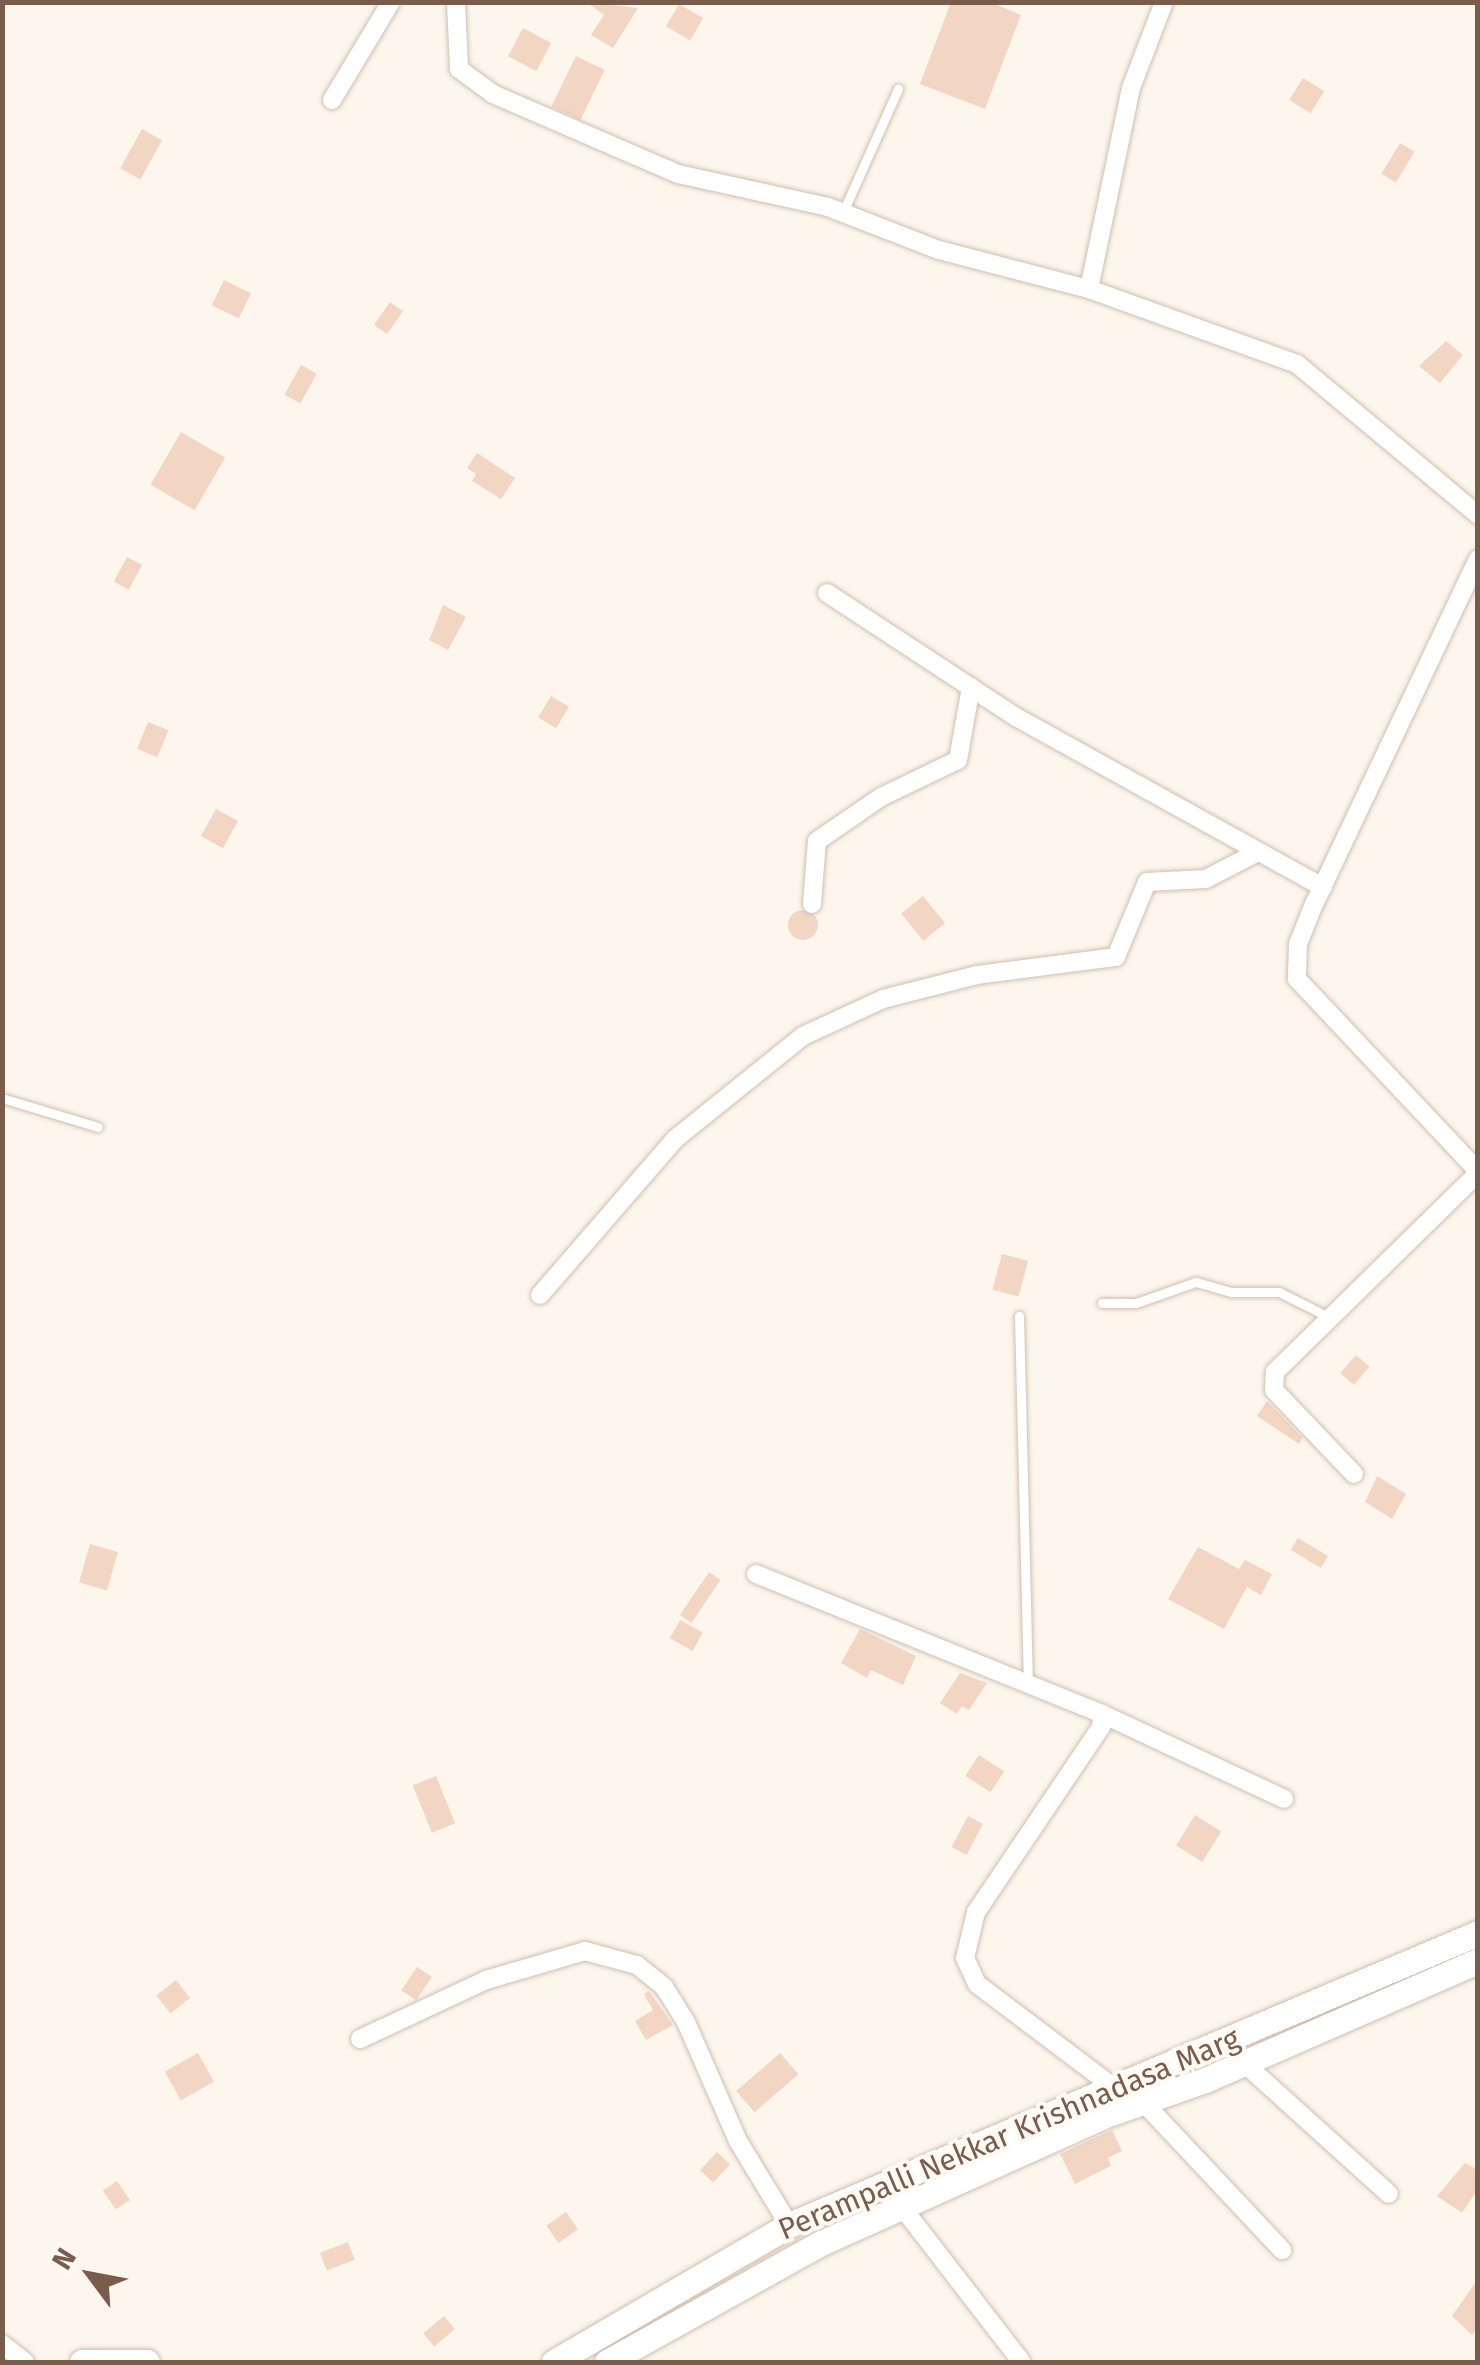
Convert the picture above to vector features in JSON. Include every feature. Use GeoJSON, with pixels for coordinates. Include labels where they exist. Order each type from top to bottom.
{"type":"FeatureCollection","features":[{"type":"Feature","properties":{"kind":"main road","name":"Perampalli Nekkar Krishnadasa Marg"},"geometry":{"type":"LineString","coordinates":[[554,2362],[789,2225],[1478,1933]]}},
{"type":"Feature","properties":{"kind":"main road"},"geometry":{"type":"LineString","coordinates":[[607,2362],[700,2305],[902,2207],[1478,1961]]}},
{"type":"Feature","properties":{"kind":"main road"},"geometry":{"type":"LineString","coordinates":[[82,2362],[147,2362]]}},
{"type":"Feature","properties":{"kind":"street"},"geometry":{"type":"LineString","coordinates":[[332,100],[390,2]]}},
{"type":"Feature","properties":{"kind":"street"},"geometry":{"type":"LineString","coordinates":[[456,2],[459,69],[493,94],[678,174],[843,212],[939,250],[1089,290],[1297,364],[1478,515]]}},
{"type":"Feature","properties":{"kind":"street"},"geometry":{"type":"LineString","coordinates":[[1089,290],[1130,88],[1164,2]]}},
{"type":"Feature","properties":{"kind":"street"},"geometry":{"type":"LineString","coordinates":[[1354,1474],[1272,1382],[1478,1172],[1297,979],[1298,944],[1478,559]]}},
{"type":"Feature","properties":{"kind":"street"},"geometry":{"type":"LineString","coordinates":[[827,593],[971,688],[1323,887]]}},
{"type":"Feature","properties":{"kind":"street"},"geometry":{"type":"LineString","coordinates":[[812,904],[817,841],[881,797],[958,760],[971,688]]}},
{"type":"Feature","properties":{"kind":"street"},"geometry":{"type":"LineString","coordinates":[[540,1295],[675,1139],[803,1036],[883,999],[976,975],[1116,956],[1147,882],[1206,880],[1258,852]]}},
{"type":"Feature","properties":{"kind":"street"},"geometry":{"type":"LineString","coordinates":[[756,1574],[1102,1714],[1284,1799]]}},
{"type":"Feature","properties":{"kind":"street"},"geometry":{"type":"LineString","coordinates":[[1102,1714],[1082,1757],[976,1912],[965,1958],[977,1984],[1113,2088]]}},
{"type":"Feature","properties":{"kind":"street"},"geometry":{"type":"LineString","coordinates":[[360,2039],[486,1980],[584,1952],[637,1965],[664,1987],[686,2022],[738,2141],[789,2225]]}},
{"type":"Feature","properties":{"kind":"street"},"geometry":{"type":"LineString","coordinates":[[1244,2063],[1389,2194]]}},
{"type":"Feature","properties":{"kind":"street"},"geometry":{"type":"LineString","coordinates":[[1144,2102],[1282,2250]]}},
{"type":"Feature","properties":{"kind":"street"},"geometry":{"type":"LineString","coordinates":[[902,2207],[1021,2361]]}},
{"type":"Feature","properties":{"kind":"street"},"geometry":{"type":"LineString","coordinates":[[2,2344],[25,2362]]}},
{"type":"Feature","properties":{"kind":"lane"},"geometry":{"type":"LineString","coordinates":[[843,212],[898,89]]}},
{"type":"Feature","properties":{"kind":"lane"},"geometry":{"type":"LineString","coordinates":[[2,1098],[98,1127]]}},
{"type":"Feature","properties":{"kind":"lane"},"geometry":{"type":"LineString","coordinates":[[1102,1303],[1136,1303],[1196,1282],[1232,1292],[1279,1292],[1331,1318]]}},
{"type":"Feature","properties":{"kind":"lane"},"geometry":{"type":"LineString","coordinates":[[1020,1316],[1028,1683]]}},
{"type":"Feature","properties":{"kind":"building"},"geometry":{"type":"Polygon","coordinates":[[[586,2],[638,8],[613,48],[591,35],[604,15],[586,2]]]}},
{"type":"Feature","properties":{"kind":"building"},"geometry":{"type":"Polygon","coordinates":[[[951,2],[990,2],[1021,15],[985,109],[920,84],[951,2]]]}},
{"type":"Feature","properties":{"kind":"building"},"geometry":{"type":"Polygon","coordinates":[[[679,4],[703,18],[690,41],[666,27],[679,4]]]}},
{"type":"Feature","properties":{"kind":"building"},"geometry":{"type":"Polygon","coordinates":[[[523,28],[551,43],[536,71],[508,56],[523,28]]]}},
{"type":"Feature","properties":{"kind":"building"},"geometry":{"type":"Polygon","coordinates":[[[576,56],[605,70],[580,120],[551,106],[576,56]]]}},
{"type":"Feature","properties":{"kind":"building"},"geometry":{"type":"Polygon","coordinates":[[[1303,78],[1324,91],[1310,113],[1289,100],[1303,78]]]}},
{"type":"Feature","properties":{"kind":"building"},"geometry":{"type":"Polygon","coordinates":[[[142,129],[162,140],[140,180],[120,168],[142,129]]]}},
{"type":"Feature","properties":{"kind":"building"},"geometry":{"type":"Polygon","coordinates":[[[1400,143],[1415,152],[1396,183],[1381,174],[1400,143]]]}},
{"type":"Feature","properties":{"kind":"building"},"geometry":{"type":"Polygon","coordinates":[[[224,280],[251,293],[239,318],[212,305],[224,280]]]}},
{"type":"Feature","properties":{"kind":"building"},"geometry":{"type":"Polygon","coordinates":[[[390,302],[403,311],[387,334],[374,325],[390,302]]]}},
{"type":"Feature","properties":{"kind":"building"},"geometry":{"type":"Polygon","coordinates":[[[1446,341],[1463,355],[1440,383],[1419,366],[1446,341]]]}},
{"type":"Feature","properties":{"kind":"building"},"geometry":{"type":"Polygon","coordinates":[[[301,365],[317,374],[300,403],[285,395],[301,365]]]}},
{"type":"Feature","properties":{"kind":"building"},"geometry":{"type":"Polygon","coordinates":[[[181,432],[225,458],[195,510],[150,485],[181,432]]]}},
{"type":"Feature","properties":{"kind":"building"},"geometry":{"type":"Polygon","coordinates":[[[477,453],[515,478],[501,499],[472,481],[476,474],[467,468],[477,453]]]}},
{"type":"Feature","properties":{"kind":"building"},"geometry":{"type":"Polygon","coordinates":[[[127,557],[142,565],[129,590],[114,582],[127,557]]]}},
{"type":"Feature","properties":{"kind":"building"},"geometry":{"type":"Polygon","coordinates":[[[443,605],[466,617],[448,650],[429,640],[443,605]]]}},
{"type":"Feature","properties":{"kind":"building"},"geometry":{"type":"Polygon","coordinates":[[[551,696],[569,707],[556,728],[538,717],[551,696]]]}},
{"type":"Feature","properties":{"kind":"building"},"geometry":{"type":"Polygon","coordinates":[[[148,722],[168,730],[158,757],[137,749],[148,722]]]}},
{"type":"Feature","properties":{"kind":"building"},"geometry":{"type":"Polygon","coordinates":[[[216,809],[238,821],[223,848],[201,836],[216,809]]]}},
{"type":"Feature","properties":{"kind":"building"},"geometry":{"type":"Polygon","coordinates":[[[923,896],[945,923],[923,941],[901,914],[923,896]]]}},
{"type":"Feature","properties":{"kind":"building"},"geometry":{"type":"Polygon","coordinates":[[[803,910],[814,914],[818,925],[814,936],[803,940],[792,936],[788,925],[792,914],[803,910]]]}},
{"type":"Feature","properties":{"kind":"building"},"geometry":{"type":"Polygon","coordinates":[[[1002,1254],[1028,1261],[1019,1297],[992,1290],[1002,1254]]]}},
{"type":"Feature","properties":{"kind":"building"},"geometry":{"type":"Polygon","coordinates":[[[1356,1355],[1370,1367],[1354,1385],[1340,1373],[1356,1355]]]}},
{"type":"Feature","properties":{"kind":"building"},"geometry":{"type":"Polygon","coordinates":[[[1267,1401],[1303,1438],[1299,1444],[1257,1416],[1267,1401]]]}},
{"type":"Feature","properties":{"kind":"building"},"geometry":{"type":"Polygon","coordinates":[[[1377,1476],[1406,1494],[1392,1519],[1365,1502],[1377,1476]]]}},
{"type":"Feature","properties":{"kind":"building"},"geometry":{"type":"Polygon","coordinates":[[[1298,1538],[1328,1556],[1321,1568],[1291,1550],[1298,1538]]]}},
{"type":"Feature","properties":{"kind":"building"},"geometry":{"type":"Polygon","coordinates":[[[90,1544],[118,1552],[107,1590],[79,1582],[90,1544]]]}},
{"type":"Feature","properties":{"kind":"building"},"geometry":{"type":"Polygon","coordinates":[[[1198,1547],[1239,1569],[1245,1560],[1272,1574],[1261,1595],[1247,1587],[1224,1629],[1168,1599],[1198,1547]]]}},
{"type":"Feature","properties":{"kind":"building"},"geometry":{"type":"Polygon","coordinates":[[[709,1572],[721,1580],[692,1623],[680,1615],[709,1572]]]}},
{"type":"Feature","properties":{"kind":"building"},"geometry":{"type":"Polygon","coordinates":[[[680,1620],[703,1633],[693,1651],[670,1638],[680,1620]]]}},
{"type":"Feature","properties":{"kind":"building"},"geometry":{"type":"Polygon","coordinates":[[[860,1629],[916,1656],[903,1685],[871,1670],[867,1678],[841,1663],[860,1629]]]}},
{"type":"Feature","properties":{"kind":"building"},"geometry":{"type":"Polygon","coordinates":[[[960,1673],[987,1683],[969,1710],[962,1706],[957,1714],[940,1703],[960,1673]]]}},
{"type":"Feature","properties":{"kind":"building"},"geometry":{"type":"Polygon","coordinates":[[[979,1755],[1004,1771],[991,1792],[965,1776],[979,1755]]]}},
{"type":"Feature","properties":{"kind":"building"},"geometry":{"type":"Polygon","coordinates":[[[436,1776],[455,1823],[432,1833],[413,1785],[436,1776]]]}},
{"type":"Feature","properties":{"kind":"building"},"geometry":{"type":"Polygon","coordinates":[[[1195,1815],[1221,1831],[1202,1862],[1176,1846],[1195,1815]]]}},
{"type":"Feature","properties":{"kind":"building"},"geometry":{"type":"Polygon","coordinates":[[[968,1816],[983,1824],[967,1855],[952,1847],[968,1816]]]}},
{"type":"Feature","properties":{"kind":"building"},"geometry":{"type":"Polygon","coordinates":[[[417,1967],[432,1977],[416,2000],[401,1990],[417,1967]]]}},
{"type":"Feature","properties":{"kind":"building"},"geometry":{"type":"Polygon","coordinates":[[[176,1980],[190,1998],[170,2014],[156,1995],[176,1980]]]}},
{"type":"Feature","properties":{"kind":"building"},"geometry":{"type":"Polygon","coordinates":[[[649,1991],[673,2025],[646,2040],[635,2021],[653,2010],[644,1994],[649,1991]]]}},
{"type":"Feature","properties":{"kind":"building"},"geometry":{"type":"Polygon","coordinates":[[[198,2053],[214,2082],[181,2100],[165,2071],[198,2053]]]}},
{"type":"Feature","properties":{"kind":"building"},"geometry":{"type":"Polygon","coordinates":[[[780,2053],[798,2074],[755,2112],[736,2091],[780,2053]]]}},
{"type":"Feature","properties":{"kind":"building"},"geometry":{"type":"Polygon","coordinates":[[[1112,2130],[1122,2151],[1108,2158],[1111,2166],[1075,2184],[1060,2154],[1112,2130]]]}},
{"type":"Feature","properties":{"kind":"building"},"geometry":{"type":"Polygon","coordinates":[[[717,2152],[730,2164],[713,2183],[700,2170],[717,2152]]]}},
{"type":"Feature","properties":{"kind":"building"},"geometry":{"type":"Polygon","coordinates":[[[1465,2163],[1478,2170],[1478,2189],[1462,2213],[1437,2196],[1465,2163]]]}},
{"type":"Feature","properties":{"kind":"building"},"geometry":{"type":"Polygon","coordinates":[[[117,2181],[130,2200],[116,2210],[103,2191],[117,2181]]]}},
{"type":"Feature","properties":{"kind":"building"},"geometry":{"type":"Polygon","coordinates":[[[566,2212],[578,2229],[558,2243],[546,2226],[566,2212]]]}},
{"type":"Feature","properties":{"kind":"building"},"geometry":{"type":"Polygon","coordinates":[[[348,2242],[355,2260],[327,2270],[320,2253],[348,2242]]]}},
{"type":"Feature","properties":{"kind":"building"},"geometry":{"type":"Polygon","coordinates":[[[1478,2279],[1478,2327],[1472,2335],[1452,2316],[1478,2279]]]}},
{"type":"Feature","properties":{"kind":"building"},"geometry":{"type":"Polygon","coordinates":[[[444,2316],[455,2329],[434,2346],[423,2333],[444,2316]]]}}]}
